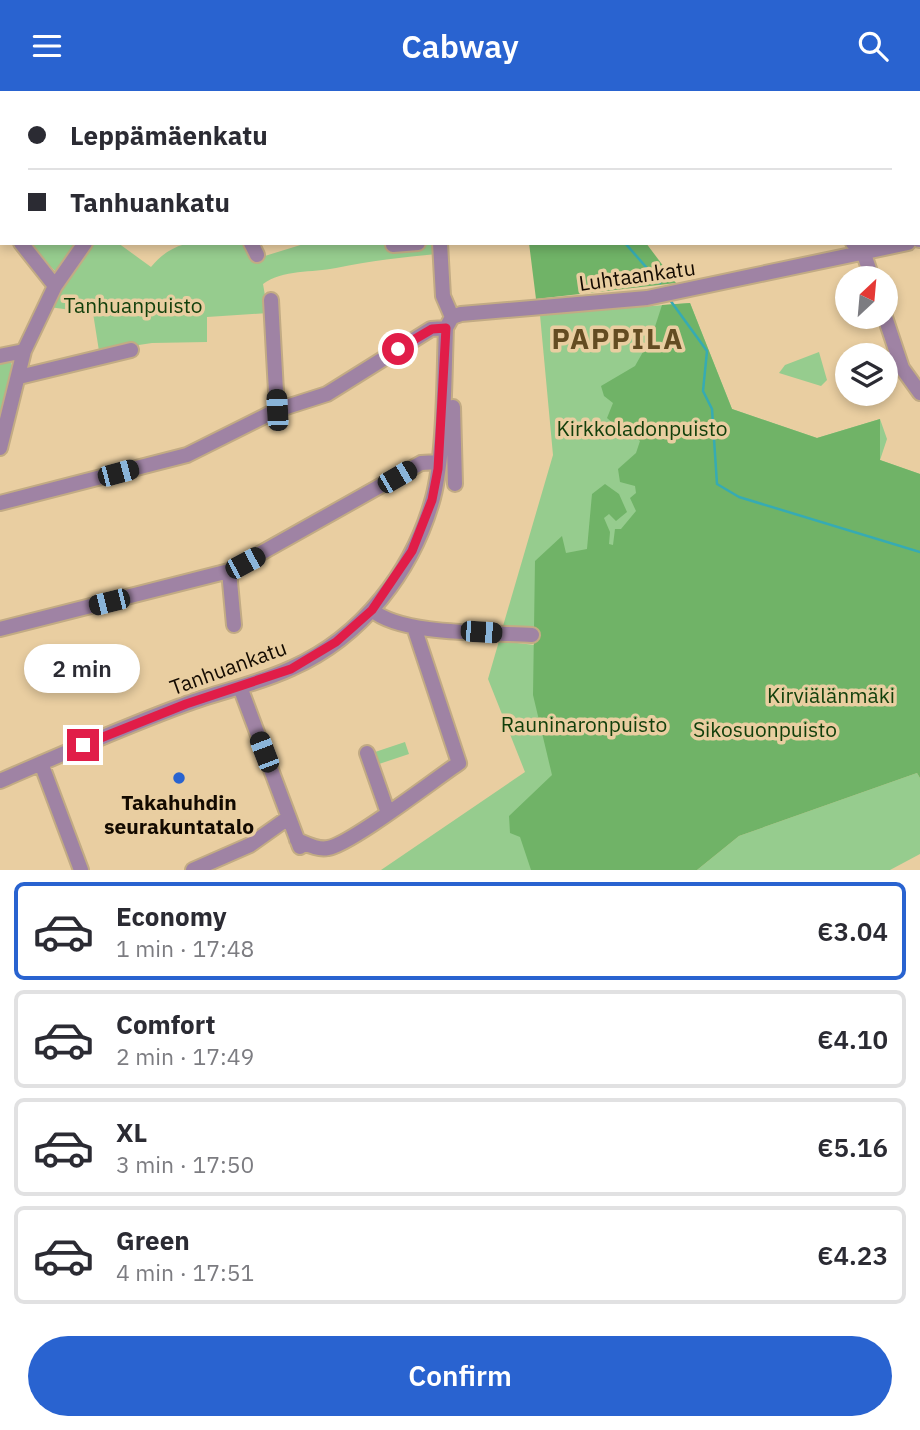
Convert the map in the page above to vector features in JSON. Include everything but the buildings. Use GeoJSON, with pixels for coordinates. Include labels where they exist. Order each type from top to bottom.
{"type":"FeatureCollection","features":[{"type":"Feature","properties":{"kind":"street"},"geometry":{"type":"LineString","coordinates":[[23,245],[55,286]]}},
{"type":"Feature","properties":{"kind":"street"},"geometry":{"type":"LineString","coordinates":[[0,448],[24,351],[55,286],[84,245]]}},
{"type":"Feature","properties":{"kind":"street","name":"Tanhuankatu"},"geometry":{"type":"LineString","coordinates":[[0,781],[186,704],[291,669],[315,656],[372,610],[395,580],[419,536],[432,500],[438,462],[449,323],[443,296],[440,245]]}},
{"type":"Feature","properties":{"kind":"street"},"geometry":{"type":"LineString","coordinates":[[855,245],[864,254],[868,266]]}},
{"type":"Feature","properties":{"kind":"street","name":"Luhtaankatu"},"geometry":{"type":"LineString","coordinates":[[0,503],[187,455],[277,410],[327,394],[424,333],[449,323],[461,314],[647,298],[900,245]]}},
{"type":"Feature","properties":{"kind":"street"},"geometry":{"type":"LineString","coordinates":[[271,300],[277,410]]}},
{"type":"Feature","properties":{"kind":"street"},"geometry":{"type":"LineString","coordinates":[[889,329],[902,367],[920,393]]}},
{"type":"Feature","properties":{"kind":"street"},"geometry":{"type":"LineString","coordinates":[[19,377],[131,350]]}},
{"type":"Feature","properties":{"kind":"street"},"geometry":{"type":"LineString","coordinates":[[0,356],[24,351]]}},
{"type":"Feature","properties":{"kind":"street"},"geometry":{"type":"LineString","coordinates":[[453,407],[455,484]]}},
{"type":"Feature","properties":{"kind":"street"},"geometry":{"type":"LineString","coordinates":[[0,629],[229,571],[421,463],[438,462]]}},
{"type":"Feature","properties":{"kind":"street"},"geometry":{"type":"LineString","coordinates":[[229,571],[234,625]]}},
{"type":"Feature","properties":{"kind":"street"},"geometry":{"type":"LineString","coordinates":[[372,610],[388,621],[414,627],[532,635]]}},
{"type":"Feature","properties":{"kind":"street"},"geometry":{"type":"LineString","coordinates":[[240,687],[299,846],[330,848],[388,813],[458,763],[414,627]]}},
{"type":"Feature","properties":{"kind":"street"},"geometry":{"type":"LineString","coordinates":[[367,753],[388,813]]}},
{"type":"Feature","properties":{"kind":"street"},"geometry":{"type":"LineString","coordinates":[[41,763],[81,870]]}},
{"type":"Feature","properties":{"kind":"street"},"geometry":{"type":"LineString","coordinates":[[193,870],[250,845],[288,818]]}},
{"type":"Feature","properties":{"kind":"green space"},"geometry":{"type":"Polygon","coordinates":[[[29,245],[74,245],[55,271],[29,245]]]}},
{"type":"Feature","properties":{"kind":"green space","name":"Tanhuanpuisto"},"geometry":{"type":"Polygon","coordinates":[[[92,245],[121,245],[151,267],[162,256],[181,245],[249,245],[255,259],[300,245],[436,245],[437,254],[298,272],[271,279],[263,284],[268,313],[207,317],[207,342],[152,343],[99,351],[93,313],[49,307],[92,245]]]}},
{"type":"Feature","properties":{"kind":"green space"},"geometry":{"type":"Polygon","coordinates":[[[529,245],[648,245],[676,283],[536,299],[529,245]]]}},
{"type":"Feature","properties":{"kind":"green space","name":"Kirkkoladonpuisto"},"geometry":{"type":"Polygon","coordinates":[[[690,303],[732,409],[817,438],[880,419],[887,439],[880,460],[920,474],[618,635],[503,626],[553,455],[540,315],[690,303]]]}},
{"type":"Feature","properties":{"kind":"green space"},"geometry":{"type":"Polygon","coordinates":[[[690,303],[732,409],[817,438],[880,419],[880,460],[920,474],[920,778],[917,773],[739,836],[697,870],[531,870],[520,837],[510,833],[509,816],[552,775],[533,695],[535,561],[562,536],[566,553],[587,549],[592,494],[605,484],[619,494],[627,512],[616,521],[609,514],[604,518],[610,532],[609,544],[613,545],[615,529],[621,529],[636,511],[630,498],[636,493],[635,486],[620,482],[618,469],[636,453],[640,441],[619,423],[615,425],[607,418],[613,403],[604,396],[601,386],[635,366],[652,336],[662,305],[690,303]]]}},
{"type":"Feature","properties":{"kind":"green space"},"geometry":{"type":"Polygon","coordinates":[[[819,352],[827,380],[821,386],[779,373],[785,365],[819,352]]]}},
{"type":"Feature","properties":{"kind":"green space"},"geometry":{"type":"Polygon","coordinates":[[[11,360],[12,368],[0,415],[0,362],[11,360]]]}},
{"type":"Feature","properties":{"kind":"green space","name":"Rauninaronpuisto"},"geometry":{"type":"Polygon","coordinates":[[[499,641],[616,654],[650,870],[381,870],[525,772],[488,679],[499,641]]]}},
{"type":"Feature","properties":{"kind":"green space"},"geometry":{"type":"Polygon","coordinates":[[[405,742],[409,754],[379,764],[375,752],[405,742]]]}},
{"type":"Feature","properties":{"kind":"green space"},"geometry":{"type":"Polygon","coordinates":[[[917,773],[920,778],[920,854],[890,870],[697,870],[739,836],[917,773]]]}},
{"type":"Feature","properties":{"kind":"waterway"},"geometry":{"type":"LineString","coordinates":[[627,245],[660,283]]}},
{"type":"Feature","properties":{"kind":"waterway"},"geometry":{"type":"LineString","coordinates":[[670,300],[707,351],[703,391],[712,409],[717,484],[739,497],[920,552]]}},
{"type":"Feature","properties":{"kind":"place","name":"Takahuhdin seurakuntatalo"},"geometry":{"type":"Point","coordinates":[179,778]}},
{"type":"Feature","properties":{"kind":"district","name":"PAPPILA"},"geometry":{"type":"Point","coordinates":[618,338]}},
{"type":"Feature","properties":{"kind":"route"},"geometry":{"type":"LineString","coordinates":[[83,745],[186,704],[291,669],[336,642],[372,610],[384,595],[405,565],[432,500],[438,469],[446,328],[432,329],[398,349]]}},
{"type":"Feature","properties":{"kind":"park label","name":"Kirviälänmäki"},"geometry":{"type":"Point","coordinates":[831,695]}},
{"type":"Feature","properties":{"kind":"park label","name":"Sikosuonpuisto"},"geometry":{"type":"Point","coordinates":[765,729]}}]}
